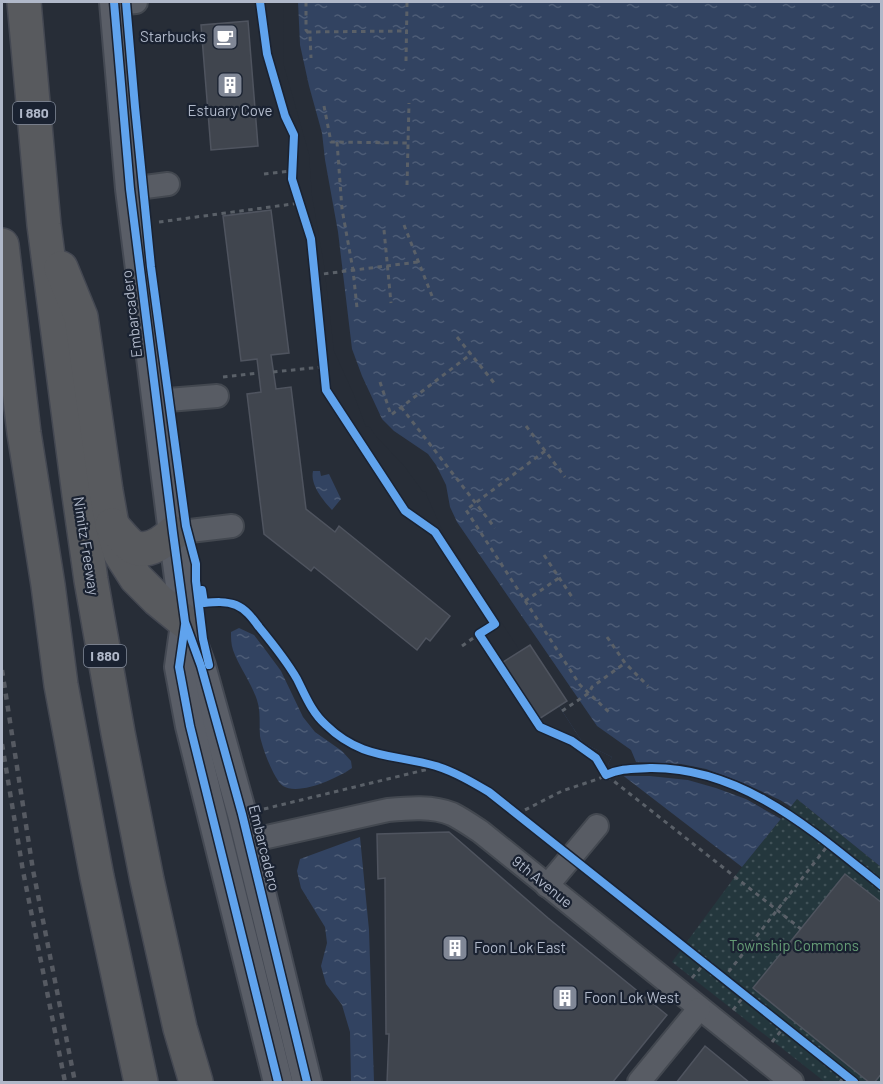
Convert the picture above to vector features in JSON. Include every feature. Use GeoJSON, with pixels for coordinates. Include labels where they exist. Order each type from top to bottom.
{"type":"FeatureCollection","features":[{"type":"Feature","properties":{"kind":"highway","name":"Nimitz Freeway"},"geometry":{"type":"LineString","coordinates":[[24,2],[44,225],[91,580],[147,880],[180,1028],[196,1083]]}},
{"type":"Feature","properties":{"kind":"highway"},"geometry":{"type":"LineString","coordinates":[[44,225],[81,317],[112,525],[120,553],[136,578],[185,622]]}},
{"type":"Feature","properties":{"kind":"highway"},"geometry":{"type":"LineString","coordinates":[[2,245],[24,434],[61,685],[97,878],[141,1083]]}},
{"type":"Feature","properties":{"kind":"highway"},"geometry":{"type":"LineString","coordinates":[[112,525],[130,545],[140,549],[151,549],[172,533]]}},
{"type":"Feature","properties":{"kind":"highway"},"geometry":{"type":"LineString","coordinates":[[97,878],[124,1083]]}},
{"type":"Feature","properties":{"kind":"main road","name":"Embarcadero"},"geometry":{"type":"LineString","coordinates":[[121,2],[130,189],[185,622],[201,666],[249,841],[308,1083]]}},
{"type":"Feature","properties":{"kind":"main road","name":"Embarcadero"},"geometry":{"type":"LineString","coordinates":[[185,622],[178,667],[278,1083]]}},
{"type":"Feature","properties":{"kind":"street"},"geometry":{"type":"LineString","coordinates":[[130,189],[168,184]]}},
{"type":"Feature","properties":{"kind":"street"},"geometry":{"type":"LineString","coordinates":[[156,402],[217,396]]}},
{"type":"Feature","properties":{"kind":"street"},"geometry":{"type":"LineString","coordinates":[[172,533],[232,526]]}},
{"type":"Feature","properties":{"kind":"street","name":"9th Avenue"},"geometry":{"type":"LineString","coordinates":[[249,841],[388,810],[431,809],[451,814],[481,832],[792,1083]]}},
{"type":"Feature","properties":{"kind":"street"},"geometry":{"type":"LineString","coordinates":[[548,886],[597,826]]}},
{"type":"Feature","properties":{"kind":"street"},"geometry":{"type":"LineString","coordinates":[[639,1083],[699,1009]]}},
{"type":"Feature","properties":{"kind":"path"},"geometry":{"type":"LineString","coordinates":[[260,2],[267,54],[285,116],[294,135],[292,179],[311,239],[326,390],[405,511],[435,532],[495,624],[462,646]]}},
{"type":"Feature","properties":{"kind":"path"},"geometry":{"type":"LineString","coordinates":[[306,2],[306,30],[310,35],[311,58]]}},
{"type":"Feature","properties":{"kind":"path"},"geometry":{"type":"LineString","coordinates":[[406,3],[406,62]]}},
{"type":"Feature","properties":{"kind":"path"},"geometry":{"type":"LineString","coordinates":[[308,32],[407,31]]}},
{"type":"Feature","properties":{"kind":"path"},"geometry":{"type":"LineString","coordinates":[[407,185],[409,103]]}},
{"type":"Feature","properties":{"kind":"path"},"geometry":{"type":"LineString","coordinates":[[324,106],[331,142],[408,143]]}},
{"type":"Feature","properties":{"kind":"path"},"geometry":{"type":"LineString","coordinates":[[337,142],[342,209],[357,308]]}},
{"type":"Feature","properties":{"kind":"path"},"geometry":{"type":"LineString","coordinates":[[264,174],[292,171]]}},
{"type":"Feature","properties":{"kind":"path"},"geometry":{"type":"LineString","coordinates":[[159,222],[300,203]]}},
{"type":"Feature","properties":{"kind":"path"},"geometry":{"type":"LineString","coordinates":[[404,225],[432,296]]}},
{"type":"Feature","properties":{"kind":"path"},"geometry":{"type":"LineString","coordinates":[[384,230],[391,303]]}},
{"type":"Feature","properties":{"kind":"path"},"geometry":{"type":"LineString","coordinates":[[315,275],[418,262]]}},
{"type":"Feature","properties":{"kind":"path"},"geometry":{"type":"LineString","coordinates":[[457,338],[495,384]]}},
{"type":"Feature","properties":{"kind":"path"},"geometry":{"type":"LineString","coordinates":[[380,382],[391,415],[471,354]]}},
{"type":"Feature","properties":{"kind":"path"},"geometry":{"type":"LineString","coordinates":[[273,372],[323,367]]}},
{"type":"Feature","properties":{"kind":"path"},"geometry":{"type":"LineString","coordinates":[[401,407],[495,528]]}},
{"type":"Feature","properties":{"kind":"path"},"geometry":{"type":"LineString","coordinates":[[526,426],[566,477]]}},
{"type":"Feature","properties":{"kind":"path"},"geometry":{"type":"LineString","coordinates":[[545,451],[466,510],[580,685],[611,714]]}},
{"type":"Feature","properties":{"kind":"path"},"geometry":{"type":"LineString","coordinates":[[544,555],[574,600]]}},
{"type":"Feature","properties":{"kind":"path"},"geometry":{"type":"LineString","coordinates":[[525,601],[559,578]]}},
{"type":"Feature","properties":{"kind":"path"},"geometry":{"type":"LineString","coordinates":[[479,634],[540,727],[572,741],[596,758],[606,775],[801,929]]}},
{"type":"Feature","properties":{"kind":"path"},"geometry":{"type":"LineString","coordinates":[[607,636],[625,663],[648,686]]}},
{"type":"Feature","properties":{"kind":"path"},"geometry":{"type":"LineString","coordinates":[[562,711],[589,693],[592,687],[625,663]]}},
{"type":"Feature","properties":{"kind":"path"},"geometry":{"type":"LineString","coordinates":[[417,762],[446,770]]}},
{"type":"Feature","properties":{"kind":"path"},"geometry":{"type":"LineString","coordinates":[[264,809],[437,767]]}},
{"type":"Feature","properties":{"kind":"path"},"geometry":{"type":"LineString","coordinates":[[517,814],[562,791],[615,771],[661,768],[705,775],[748,791],[788,813],[882,886]]}},
{"type":"Feature","properties":{"kind":"path"},"geometry":{"type":"LineString","coordinates":[[508,807],[526,821]]}},
{"type":"Feature","properties":{"kind":"path"},"geometry":{"type":"LineString","coordinates":[[717,974],[777,910],[829,844]]}},
{"type":"Feature","properties":{"kind":"path"},"geometry":{"type":"LineString","coordinates":[[695,957],[730,985]]}},
{"type":"Feature","properties":{"kind":"path"},"geometry":{"type":"LineString","coordinates":[[737,990],[752,1002]]}},
{"type":"Feature","properties":{"kind":"path"},"geometry":{"type":"LineString","coordinates":[[776,1021],[792,1034]]}},
{"type":"Feature","properties":{"kind":"path"},"geometry":{"type":"LineString","coordinates":[[837,1068],[854,1083]]}},
{"type":"Feature","properties":{"kind":"path"},"geometry":{"type":"LineString","coordinates":[[840,1083],[845,1076]]}},
{"type":"Feature","properties":{"kind":"green space","name":"Township Commons"},"geometry":{"type":"Polygon","coordinates":[[[797,799],[881,867],[881,1082],[825,1082],[672,962],[742,867],[797,799]]]}},
{"type":"Feature","properties":{"kind":"water"},"geometry":{"type":"Polygon","coordinates":[[[286,2],[881,2],[881,867],[797,799],[742,867],[608,764],[612,757],[583,743],[448,536],[430,496],[357,394],[286,2]]]}},
{"type":"Feature","properties":{"kind":"water"},"geometry":{"type":"Polygon","coordinates":[[[313,471],[320,471],[321,476],[329,474],[341,499],[332,510],[315,487],[313,471]]]}},
{"type":"Feature","properties":{"kind":"water"},"geometry":{"type":"Polygon","coordinates":[[[239,628],[254,635],[281,671],[303,717],[315,732],[342,751],[351,761],[352,768],[328,781],[299,789],[290,789],[280,783],[261,741],[257,700],[232,648],[231,632],[239,628]]]}},
{"type":"Feature","properties":{"kind":"water"},"geometry":{"type":"Polygon","coordinates":[[[360,837],[369,930],[374,1082],[351,1082],[350,1032],[342,1005],[326,984],[321,966],[327,943],[325,927],[301,888],[297,871],[300,859],[360,837]]]}},
{"type":"Feature","properties":{"kind":"pier"},"geometry":{"type":"Polygon","coordinates":[[[283,2],[298,2],[300,45],[322,133],[338,232],[352,349],[382,419],[394,431],[428,454],[436,465],[446,485],[450,507],[457,522],[597,726],[631,750],[636,762],[681,764],[706,769],[780,800],[791,807],[781,819],[746,799],[688,780],[623,776],[608,764],[612,757],[583,743],[559,706],[567,701],[530,645],[520,651],[444,534],[426,491],[423,492],[405,467],[369,426],[366,427],[334,351],[324,265],[312,196],[309,154],[284,66],[283,2]]]}},
{"type":"Feature","properties":{"kind":"building","name":"Estuary Cove"},"geometry":{"type":"Polygon","coordinates":[[[248,21],[258,146],[211,150],[201,25],[248,21]]]}},
{"type":"Feature","properties":{"kind":"building"},"geometry":{"type":"Polygon","coordinates":[[[271,210],[289,353],[271,355],[276,389],[291,387],[306,509],[335,532],[339,526],[450,616],[430,641],[426,638],[417,650],[314,567],[311,571],[264,534],[247,394],[261,392],[257,359],[241,361],[223,216],[271,210]]]}},
{"type":"Feature","properties":{"kind":"building"},"geometry":{"type":"Polygon","coordinates":[[[530,645],[567,701],[539,719],[514,680],[512,682],[500,664],[530,645]]]}},
{"type":"Feature","properties":{"kind":"building"},"geometry":{"type":"Polygon","coordinates":[[[449,832],[548,918],[667,1015],[612,1083],[387,1083],[389,1034],[386,1034],[385,878],[378,879],[377,834],[449,832]]]}},
{"type":"Feature","properties":{"kind":"building"},"geometry":{"type":"Polygon","coordinates":[[[845,874],[882,903],[882,1073],[874,1083],[870,1083],[753,988],[845,874]]]}},
{"type":"Feature","properties":{"kind":"building"},"geometry":{"type":"Polygon","coordinates":[[[705,1046],[750,1083],[676,1083],[705,1046]]]}},
{"type":"Feature","properties":{"kind":"railway"},"geometry":{"type":"LineString","coordinates":[[2,670],[33,870],[75,1082]]}},
{"type":"Feature","properties":{"kind":"railway"},"geometry":{"type":"LineString","coordinates":[[2,744],[23,871],[65,1082]]}},
{"type":"Feature","properties":{"kind":"cycle path"},"geometry":{"type":"LineString","coordinates":[[114,2],[130,189],[185,622],[201,666],[242,814],[307,1082]]}},
{"type":"Feature","properties":{"kind":"cycle path"},"geometry":{"type":"LineString","coordinates":[[126,2],[151,267],[186,526],[196,564],[203,639],[209,665]]}},
{"type":"Feature","properties":{"kind":"cycle path"},"geometry":{"type":"LineString","coordinates":[[260,2],[267,54],[285,116],[294,135],[292,179],[311,239],[326,390],[405,511],[435,532],[495,624],[479,634],[540,727],[572,741],[596,758],[606,775],[617,771],[650,768],[684,771],[716,778],[746,791],[775,806],[803,825],[882,886]]}},
{"type":"Feature","properties":{"kind":"cycle path"},"geometry":{"type":"LineString","coordinates":[[202,590],[204,603],[232,604],[249,614],[288,665],[317,715],[339,736],[365,750],[443,768],[489,792],[854,1082]]}},
{"type":"Feature","properties":{"kind":"cycle path"},"geometry":{"type":"LineString","coordinates":[[185,625],[179,667],[190,726],[278,1082]]}},
{"type":"Feature","properties":{"kind":"place","name":"Starbucks"},"geometry":{"type":"Point","coordinates":[225,37]}},
{"type":"Feature","properties":{"kind":"place","name":"Estuary Cove"},"geometry":{"type":"Point","coordinates":[230,85]}},
{"type":"Feature","properties":{"kind":"place","name":"Foon Lok East"},"geometry":{"type":"Point","coordinates":[455,948]}},
{"type":"Feature","properties":{"kind":"place","name":"Foon Lok West"},"geometry":{"type":"Point","coordinates":[565,998]}}]}
